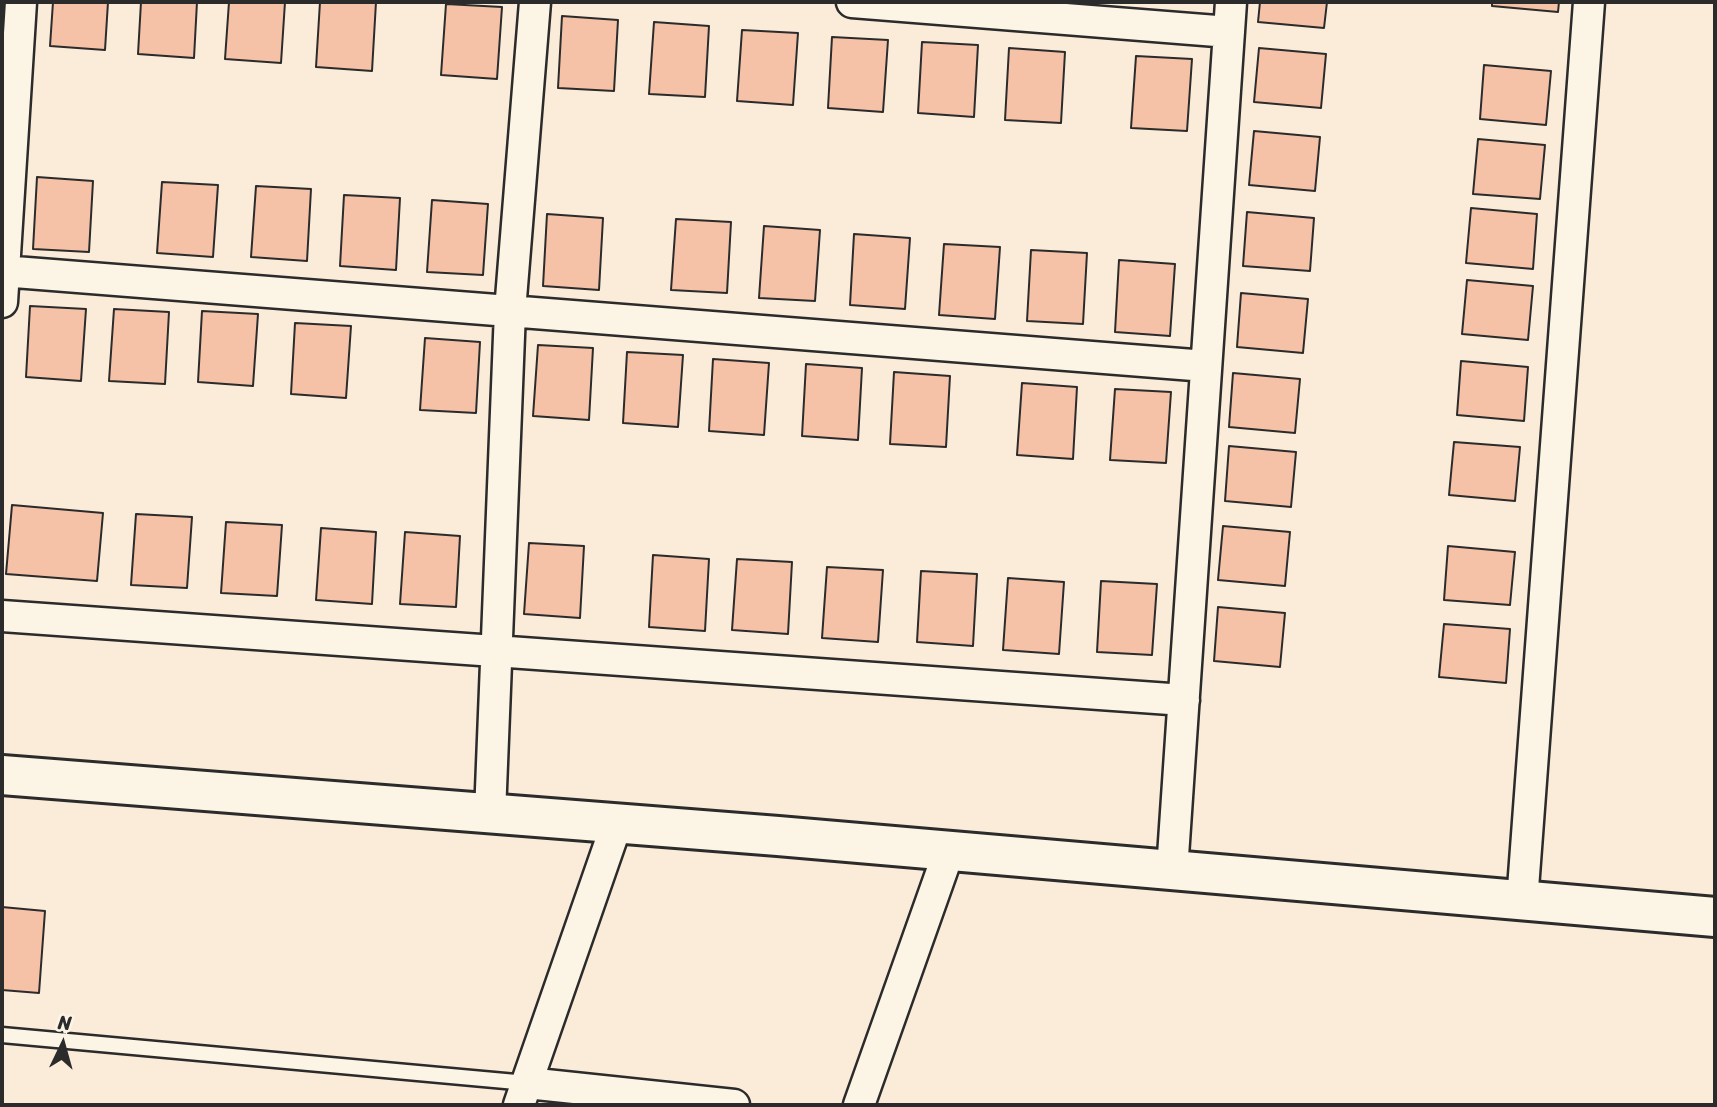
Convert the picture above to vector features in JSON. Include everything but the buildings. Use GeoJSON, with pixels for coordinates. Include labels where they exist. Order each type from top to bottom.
{"type":"FeatureCollection","features":[{"type":"Feature","properties":{"kind":"main road"},"geometry":{"type":"LineString","coordinates":[[2,775],[617,823],[1715,917]]}},
{"type":"Feature","properties":{"kind":"street"},"geometry":{"type":"LineString","coordinates":[[2,302],[21,2]]}},
{"type":"Feature","properties":{"kind":"street"},"geometry":{"type":"LineString","coordinates":[[490,814],[494,651],[510,311],[535,2]]}},
{"type":"Feature","properties":{"kind":"street"},"geometry":{"type":"LineString","coordinates":[[852,2],[1229,32]]}},
{"type":"Feature","properties":{"kind":"street"},"geometry":{"type":"LineString","coordinates":[[1172,871],[1231,2]]}},
{"type":"Feature","properties":{"kind":"street"},"geometry":{"type":"LineString","coordinates":[[1522,902],[1589,2]]}},
{"type":"Feature","properties":{"kind":"street"},"geometry":{"type":"LineString","coordinates":[[3,271],[1206,366]]}},
{"type":"Feature","properties":{"kind":"street"},"geometry":{"type":"LineString","coordinates":[[2,616],[1184,700]]}},
{"type":"Feature","properties":{"kind":"street"},"geometry":{"type":"LineString","coordinates":[[617,823],[523,1094],[734,1105]]}},
{"type":"Feature","properties":{"kind":"street"},"geometry":{"type":"LineString","coordinates":[[859,1105],[949,851]]}},
{"type":"Feature","properties":{"kind":"lane"},"geometry":{"type":"LineString","coordinates":[[2,1035],[523,1094]]}}]}
